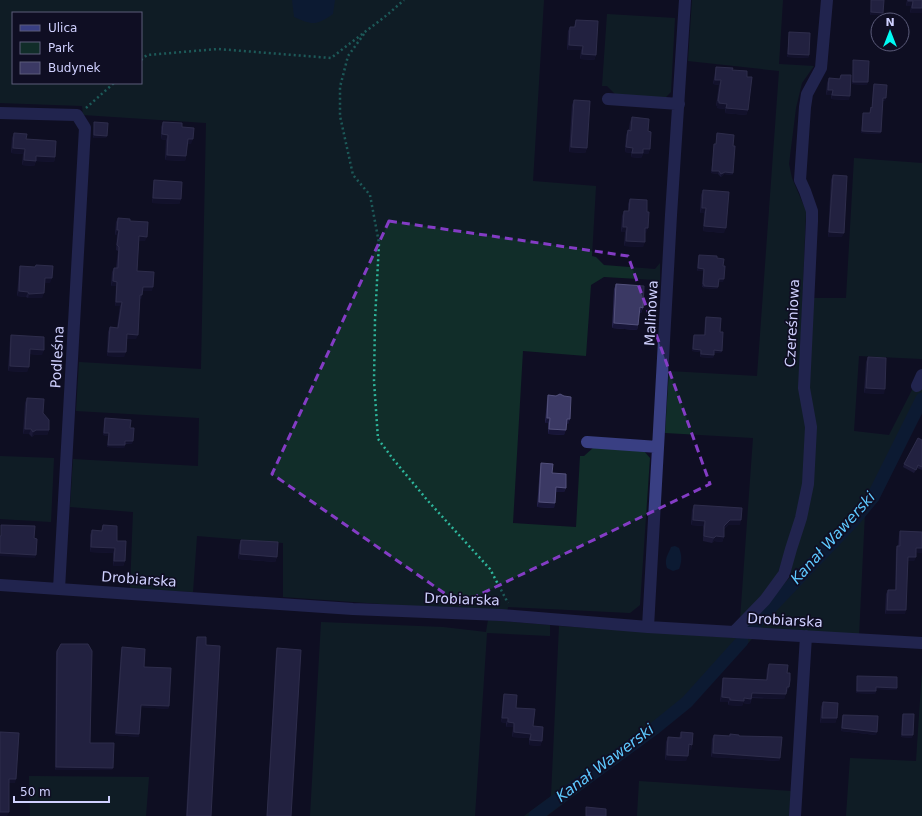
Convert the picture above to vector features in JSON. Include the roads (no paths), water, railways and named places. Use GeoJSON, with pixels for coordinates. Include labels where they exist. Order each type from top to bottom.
{"type":"FeatureCollection","features":[{"type":"Feature","properties":{"kind":"street","name":"Malinowa"},"geometry":{"type":"LineString","coordinates":[[648,627],[685,0]]}},
{"type":"Feature","properties":{"kind":"street","name":"Czereśniowa"},"geometry":{"type":"LineString","coordinates":[[734,632],[765,600],[784,574],[801,518],[808,484],[811,427],[804,388],[812,211],[800,180],[805,107],[807,94],[821,68],[827,0]]}},
{"type":"Feature","properties":{"kind":"street"},"geometry":{"type":"LineString","coordinates":[[608,99],[679,104]]}},
{"type":"Feature","properties":{"kind":"street","name":"Podleśna"},"geometry":{"type":"LineString","coordinates":[[0,113],[77,116],[85,128],[60,588]]}},
{"type":"Feature","properties":{"kind":"street"},"geometry":{"type":"LineString","coordinates":[[587,442],[658,447]]}},
{"type":"Feature","properties":{"kind":"street","name":"Drobiarska"},"geometry":{"type":"LineString","coordinates":[[0,585],[353,609],[514,616],[648,627],[922,643]]}},
{"type":"Feature","properties":{"kind":"street"},"geometry":{"type":"LineString","coordinates":[[795,816],[806,636]]}},
{"type":"Feature","properties":{"kind":"water"},"geometry":{"type":"Polygon","coordinates":[[[292,0],[335,0],[333,14],[322,21],[314,23],[305,22],[294,17],[292,0]]]}},
{"type":"Feature","properties":{"kind":"water"},"geometry":{"type":"Polygon","coordinates":[[[675,546],[679,548],[681,561],[679,569],[673,571],[667,568],[666,562],[671,547],[675,546]]]}},
{"type":"Feature","properties":{"kind":"waterway","name":"Kanał Wawerski"},"geometry":{"type":"LineString","coordinates":[[754,625],[854,520],[873,497],[922,399]]}},
{"type":"Feature","properties":{"kind":"waterway","name":"Kanał Wawerski"},"geometry":{"type":"LineString","coordinates":[[535,816],[655,728],[687,702],[742,641]]}}]}
